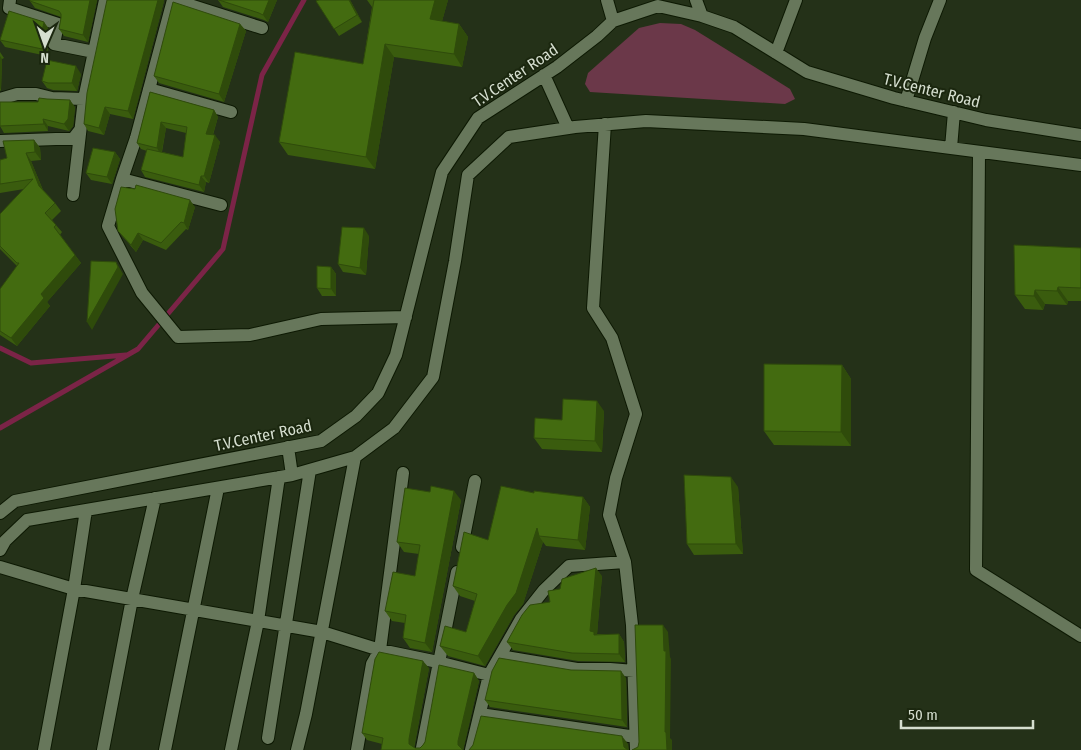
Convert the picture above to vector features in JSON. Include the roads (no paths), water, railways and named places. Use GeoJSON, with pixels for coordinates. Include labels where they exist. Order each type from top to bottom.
{"type":"FeatureCollection","features":[{"type":"Feature","properties":{"kind":"street"},"geometry":{"type":"LineString","coordinates":[[10,0],[9,8],[58,24],[54,44],[94,52]]}},
{"type":"Feature","properties":{"kind":"street"},"geometry":{"type":"LineString","coordinates":[[73,195],[84,99],[105,0]]}},
{"type":"Feature","properties":{"kind":"street"},"geometry":{"type":"LineString","coordinates":[[262,28],[173,0],[136,138],[108,226],[142,293],[178,337],[250,335],[321,319],[406,317]]}},
{"type":"Feature","properties":{"kind":"street"},"geometry":{"type":"LineString","coordinates":[[607,0],[613,21]]}},
{"type":"Feature","properties":{"kind":"street"},"geometry":{"type":"LineString","coordinates":[[696,0],[702,16]]}},
{"type":"Feature","properties":{"kind":"street"},"geometry":{"type":"LineString","coordinates":[[776,54],[796,0]]}},
{"type":"Feature","properties":{"kind":"street"},"geometry":{"type":"LineString","coordinates":[[906,101],[925,38],[940,0]]}},
{"type":"Feature","properties":{"kind":"street","name":"T.V.Center Road"},"geometry":{"type":"LineString","coordinates":[[0,513],[15,501],[321,441],[356,416],[378,392],[396,355],[442,172],[478,118],[544,75],[597,36],[613,21],[658,6],[702,16],[734,27],[807,72],[894,98],[986,120],[1081,135]]}},
{"type":"Feature","properties":{"kind":"street"},"geometry":{"type":"LineString","coordinates":[[544,75],[568,128]]}},
{"type":"Feature","properties":{"kind":"street"},"geometry":{"type":"LineString","coordinates":[[149,89],[231,112]]}},
{"type":"Feature","properties":{"kind":"street"},"geometry":{"type":"LineString","coordinates":[[0,99],[17,94],[36,94],[52,98],[84,99]]}},
{"type":"Feature","properties":{"kind":"street"},"geometry":{"type":"LineString","coordinates":[[951,148],[954,112]]}},
{"type":"Feature","properties":{"kind":"street"},"geometry":{"type":"LineString","coordinates":[[0,550],[5,541],[27,520],[286,476],[310,470],[355,457],[394,428],[433,377],[455,261],[468,175],[509,137],[568,128],[646,121],[804,129],[1081,165]]}},
{"type":"Feature","properties":{"kind":"street"},"geometry":{"type":"LineString","coordinates":[[480,714],[636,744],[632,625],[626,562],[609,515],[616,478],[636,414],[612,338],[593,308],[605,124]]}},
{"type":"Feature","properties":{"kind":"street"},"geometry":{"type":"LineString","coordinates":[[0,141],[74,139],[80,130]]}},
{"type":"Feature","properties":{"kind":"street"},"geometry":{"type":"LineString","coordinates":[[979,152],[976,570],[1081,636]]}},
{"type":"Feature","properties":{"kind":"street"},"geometry":{"type":"LineString","coordinates":[[122,179],[221,205]]}},
{"type":"Feature","properties":{"kind":"street"},"geometry":{"type":"LineString","coordinates":[[231,750],[286,476],[288,447]]}},
{"type":"Feature","properties":{"kind":"street"},"geometry":{"type":"LineString","coordinates":[[297,750],[306,714],[355,457]]}},
{"type":"Feature","properties":{"kind":"street"},"geometry":{"type":"LineString","coordinates":[[268,738],[310,470]]}},
{"type":"Feature","properties":{"kind":"street"},"geometry":{"type":"LineString","coordinates":[[357,750],[372,664],[380,650],[403,473]]}},
{"type":"Feature","properties":{"kind":"street"},"geometry":{"type":"LineString","coordinates":[[422,748],[475,481]]}},
{"type":"Feature","properties":{"kind":"street"},"geometry":{"type":"LineString","coordinates":[[165,750],[218,488]]}},
{"type":"Feature","properties":{"kind":"street"},"geometry":{"type":"LineString","coordinates":[[103,750],[132,599],[155,498]]}},
{"type":"Feature","properties":{"kind":"street"},"geometry":{"type":"LineString","coordinates":[[44,750],[74,589],[86,510]]}},
{"type":"Feature","properties":{"kind":"street"},"geometry":{"type":"LineString","coordinates":[[471,750],[490,675],[522,619],[544,590],[569,566],[626,562]]}},
{"type":"Feature","properties":{"kind":"street"},"geometry":{"type":"LineString","coordinates":[[0,567],[74,589],[322,632],[380,650],[490,675]]}},
{"type":"Feature","properties":{"kind":"street"},"geometry":{"type":"LineString","coordinates":[[500,656],[577,669],[634,671]]}},
{"type":"Feature","properties":{"kind":"waterway"},"geometry":{"type":"LineString","coordinates":[[0,428],[138,349],[223,249],[262,75],[304,0]]}},
{"type":"Feature","properties":{"kind":"waterway"},"geometry":{"type":"LineString","coordinates":[[0,348],[31,363],[126,355]]}}]}
